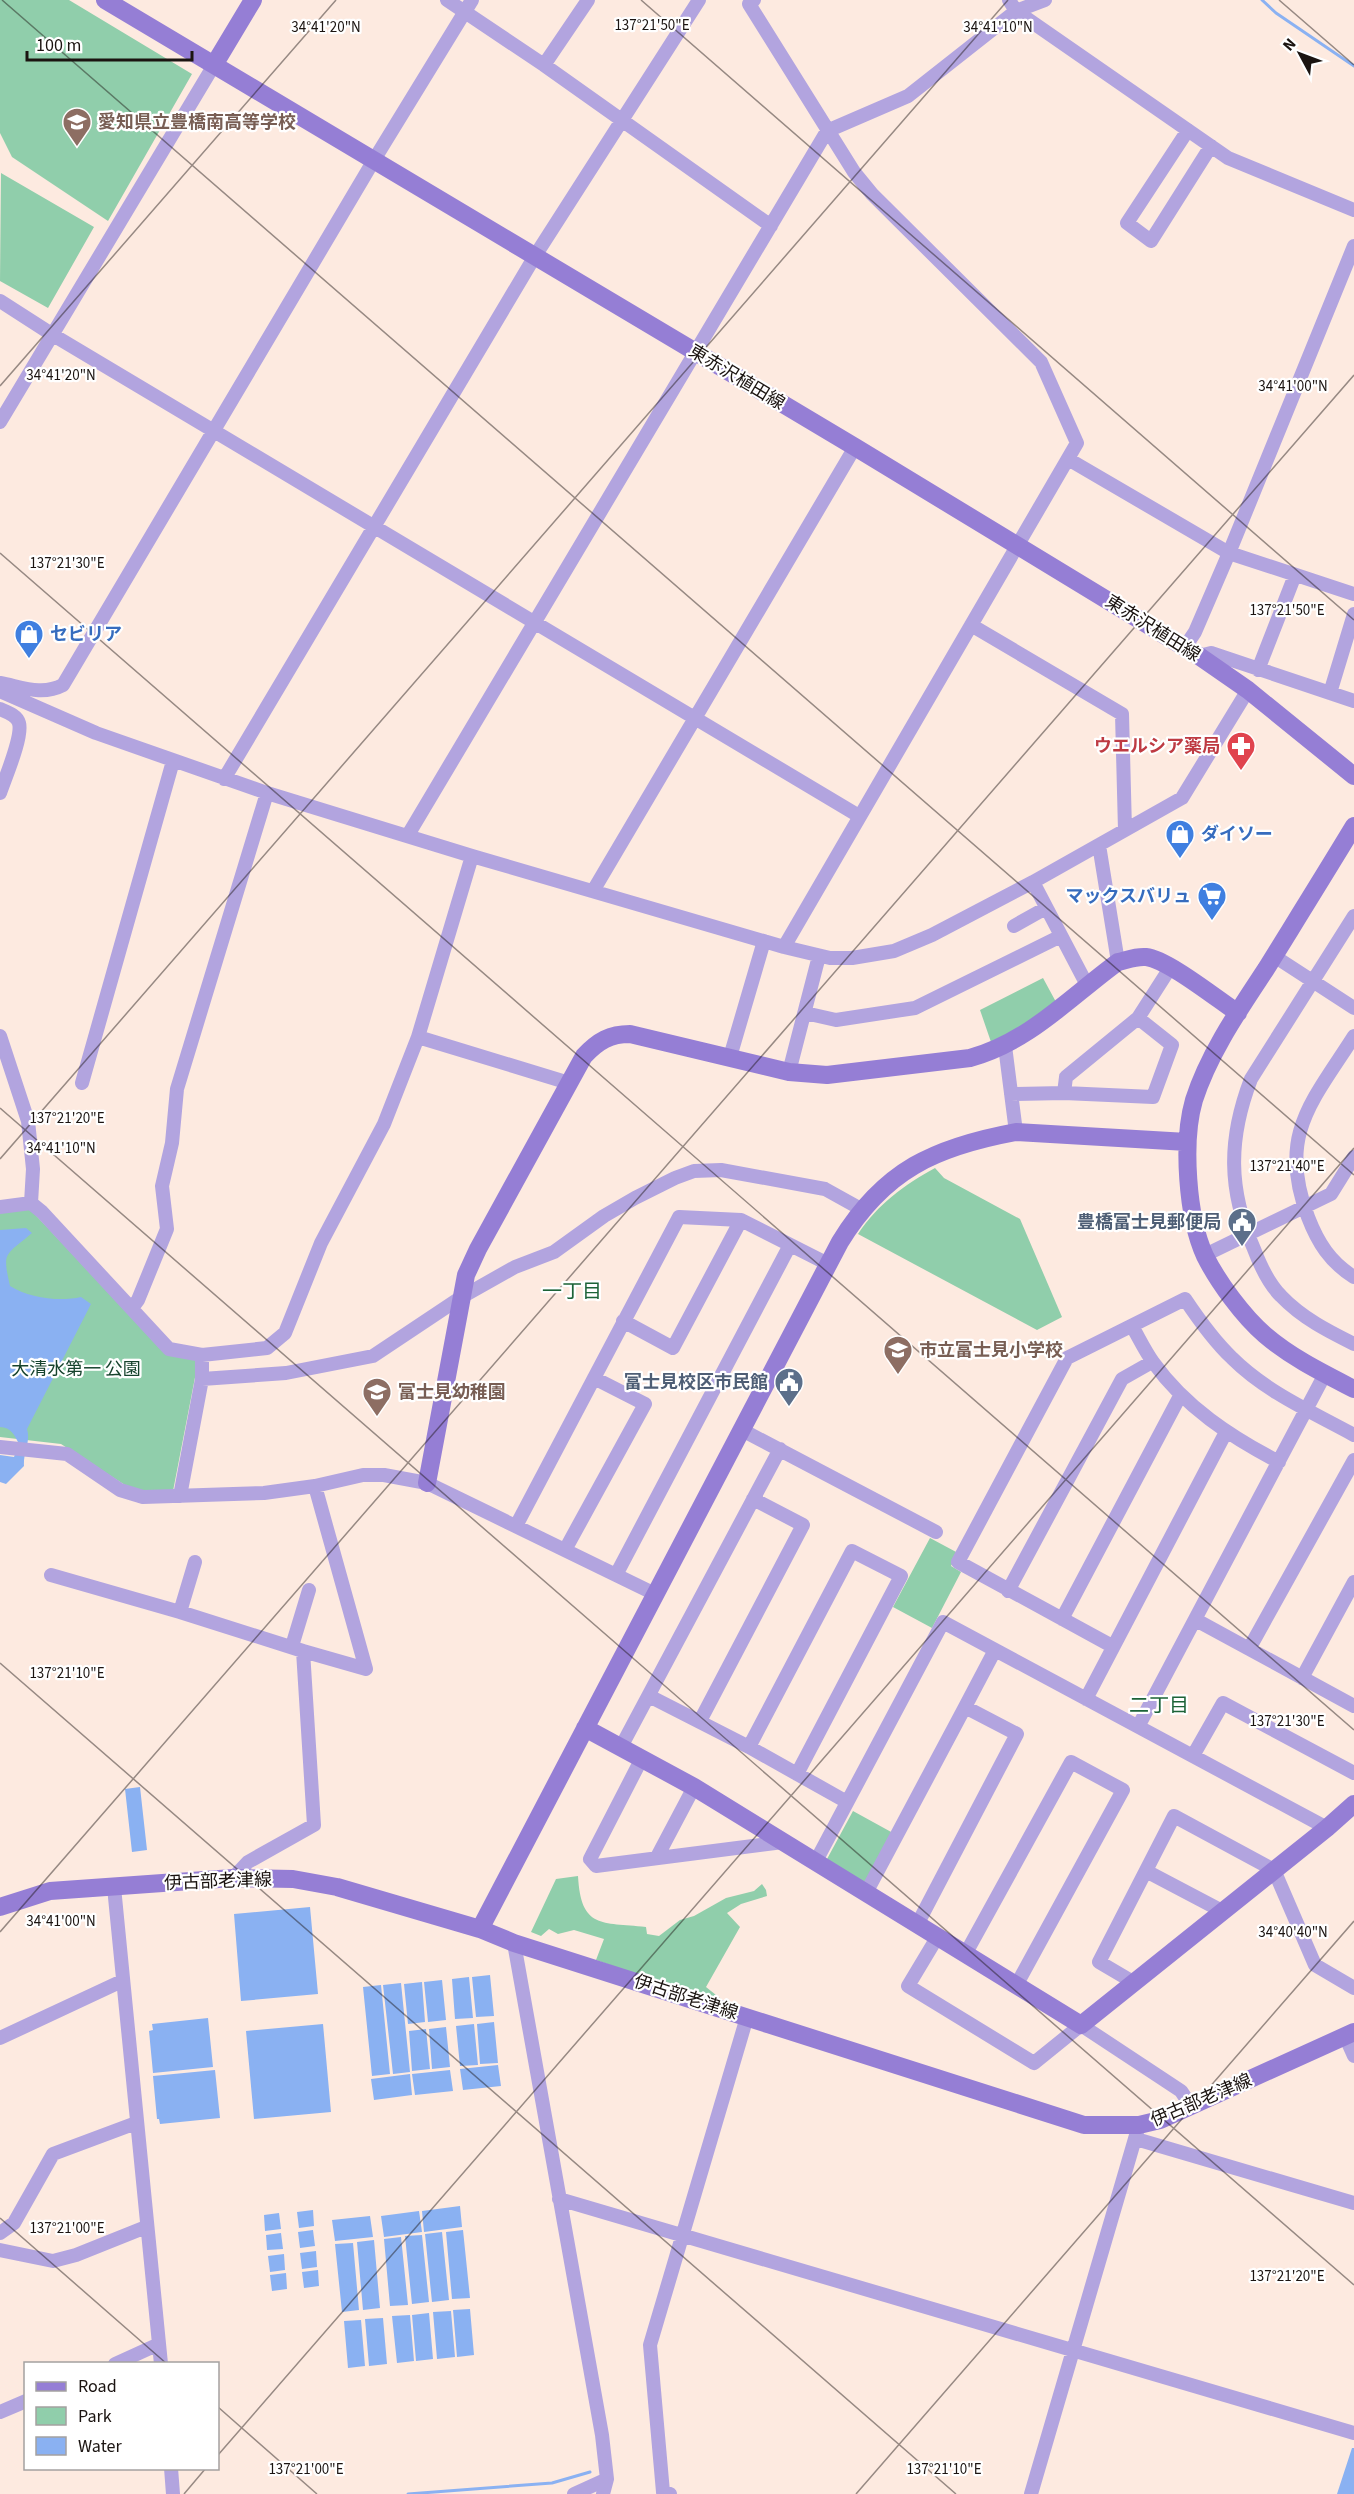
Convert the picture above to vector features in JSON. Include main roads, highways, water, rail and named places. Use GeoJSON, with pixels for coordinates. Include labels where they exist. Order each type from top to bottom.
{"type":"FeatureCollection","features":[{"type":"Feature","properties":{"kind":"water"},"geometry":{"type":"Polygon","coordinates":[[[26,1228],[32,1233],[11,1251],[6,1260],[10,1286],[45,1298],[81,1297],[91,1304],[27,1429],[24,1466],[6,1484],[0,1482],[0,1455],[14,1457],[19,1444],[10,1430],[0,1427],[0,1230],[26,1228]]]}},
{"type":"Feature","properties":{"kind":"water"},"geometry":{"type":"Polygon","coordinates":[[[140,1787],[147,1850],[132,1852],[125,1789],[140,1787]]]}},
{"type":"Feature","properties":{"kind":"water"},"geometry":{"type":"Polygon","coordinates":[[[310,1907],[318,1994],[241,2001],[234,1914],[310,1907]]]}},
{"type":"Feature","properties":{"kind":"water"},"geometry":{"type":"Polygon","coordinates":[[[490,1975],[494,2016],[476,2017],[472,1977],[490,1975]]]}},
{"type":"Feature","properties":{"kind":"water"},"geometry":{"type":"Polygon","coordinates":[[[469,1977],[473,2018],[455,2019],[452,1979],[469,1977]]]}},
{"type":"Feature","properties":{"kind":"water"},"geometry":{"type":"Polygon","coordinates":[[[442,1980],[446,2020],[428,2022],[424,1982],[442,1980]]]}},
{"type":"Feature","properties":{"kind":"water"},"geometry":{"type":"Polygon","coordinates":[[[422,1982],[425,2022],[408,2024],[404,1984],[422,1982]]]}},
{"type":"Feature","properties":{"kind":"water"},"geometry":{"type":"Polygon","coordinates":[[[401,1983],[410,2072],[393,2074],[383,1985],[401,1983]]]}},
{"type":"Feature","properties":{"kind":"water"},"geometry":{"type":"Polygon","coordinates":[[[381,1985],[390,2074],[372,2076],[363,1987],[381,1985]]]}},
{"type":"Feature","properties":{"kind":"water"},"geometry":{"type":"Polygon","coordinates":[[[208,2018],[213,2067],[153,2073],[149,2031],[153,2030],[152,2024],[208,2018]]]}},
{"type":"Feature","properties":{"kind":"water"},"geometry":{"type":"Polygon","coordinates":[[[494,2022],[498,2063],[480,2064],[477,2024],[494,2022]]]}},
{"type":"Feature","properties":{"kind":"water"},"geometry":{"type":"Polygon","coordinates":[[[323,2024],[331,2112],[254,2119],[246,2031],[323,2024]]]}},
{"type":"Feature","properties":{"kind":"water"},"geometry":{"type":"Polygon","coordinates":[[[474,2024],[478,2065],[460,2066],[456,2026],[474,2024]]]}},
{"type":"Feature","properties":{"kind":"water"},"geometry":{"type":"Polygon","coordinates":[[[446,2027],[450,2067],[432,2069],[429,2029],[446,2027]]]}},
{"type":"Feature","properties":{"kind":"water"},"geometry":{"type":"Polygon","coordinates":[[[426,2029],[430,2069],[412,2071],[409,2031],[426,2029]]]}},
{"type":"Feature","properties":{"kind":"water"},"geometry":{"type":"Polygon","coordinates":[[[498,2065],[501,2086],[463,2090],[460,2069],[498,2065]]]}},
{"type":"Feature","properties":{"kind":"water"},"geometry":{"type":"Polygon","coordinates":[[[215,2070],[220,2118],[160,2124],[157,2119],[153,2076],[215,2070]]]}},
{"type":"Feature","properties":{"kind":"water"},"geometry":{"type":"Polygon","coordinates":[[[450,2070],[453,2091],[415,2095],[412,2074],[450,2070]]]}},
{"type":"Feature","properties":{"kind":"water"},"geometry":{"type":"Polygon","coordinates":[[[410,2074],[412,2095],[374,2100],[371,2079],[410,2074]]]}},
{"type":"Feature","properties":{"kind":"water"},"geometry":{"type":"Polygon","coordinates":[[[460,2206],[462,2227],[424,2232],[422,2211],[460,2206]]]}},
{"type":"Feature","properties":{"kind":"water"},"geometry":{"type":"Polygon","coordinates":[[[313,2210],[314,2226],[299,2228],[297,2212],[313,2210]]]}},
{"type":"Feature","properties":{"kind":"water"},"geometry":{"type":"Polygon","coordinates":[[[419,2211],[422,2232],[384,2237],[381,2216],[419,2211]]]}},
{"type":"Feature","properties":{"kind":"water"},"geometry":{"type":"Polygon","coordinates":[[[279,2213],[281,2229],[265,2231],[264,2215],[279,2213]]]}},
{"type":"Feature","properties":{"kind":"water"},"geometry":{"type":"Polygon","coordinates":[[[370,2216],[373,2237],[335,2241],[332,2220],[370,2216]]]}},
{"type":"Feature","properties":{"kind":"water"},"geometry":{"type":"Polygon","coordinates":[[[313,2230],[315,2246],[300,2248],[298,2232],[313,2230]]]}},
{"type":"Feature","properties":{"kind":"water"},"geometry":{"type":"Polygon","coordinates":[[[463,2230],[470,2298],[452,2299],[446,2232],[463,2230]]]}},
{"type":"Feature","properties":{"kind":"water"},"geometry":{"type":"Polygon","coordinates":[[[442,2232],[449,2300],[432,2302],[425,2234],[442,2232]]]}},
{"type":"Feature","properties":{"kind":"water"},"geometry":{"type":"Polygon","coordinates":[[[281,2233],[283,2249],[267,2250],[266,2235],[281,2233]]]}},
{"type":"Feature","properties":{"kind":"water"},"geometry":{"type":"Polygon","coordinates":[[[422,2235],[429,2302],[412,2304],[405,2236],[422,2235]]]}},
{"type":"Feature","properties":{"kind":"water"},"geometry":{"type":"Polygon","coordinates":[[[401,2237],[408,2305],[390,2306],[384,2239],[401,2237]]]}},
{"type":"Feature","properties":{"kind":"water"},"geometry":{"type":"Polygon","coordinates":[[[374,2240],[380,2308],[363,2310],[357,2242],[374,2240]]]}},
{"type":"Feature","properties":{"kind":"water"},"geometry":{"type":"Polygon","coordinates":[[[353,2243],[359,2310],[342,2312],[335,2244],[353,2243]]]}},
{"type":"Feature","properties":{"kind":"water"},"geometry":{"type":"Polygon","coordinates":[[[316,2251],[317,2267],[302,2269],[300,2253],[316,2251]]]}},
{"type":"Feature","properties":{"kind":"water"},"geometry":{"type":"Polygon","coordinates":[[[284,2254],[285,2270],[270,2272],[268,2256],[284,2254]]]}},
{"type":"Feature","properties":{"kind":"water"},"geometry":{"type":"Polygon","coordinates":[[[318,2270],[319,2286],[304,2288],[302,2272],[318,2270]]]}},
{"type":"Feature","properties":{"kind":"water"},"geometry":{"type":"Polygon","coordinates":[[[286,2273],[287,2289],[272,2291],[270,2275],[286,2273]]]}},
{"type":"Feature","properties":{"kind":"water"},"geometry":{"type":"Polygon","coordinates":[[[470,2309],[474,2355],[457,2357],[453,2310],[470,2309]]]}},
{"type":"Feature","properties":{"kind":"water"},"geometry":{"type":"Polygon","coordinates":[[[451,2311],[455,2357],[437,2359],[433,2312],[451,2311]]]}},
{"type":"Feature","properties":{"kind":"water"},"geometry":{"type":"Polygon","coordinates":[[[429,2313],[433,2359],[416,2361],[412,2315],[429,2313]]]}},
{"type":"Feature","properties":{"kind":"water"},"geometry":{"type":"Polygon","coordinates":[[[410,2315],[414,2361],[397,2363],[392,2316],[410,2315]]]}},
{"type":"Feature","properties":{"kind":"water"},"geometry":{"type":"Polygon","coordinates":[[[383,2318],[387,2364],[369,2366],[365,2319],[383,2318]]]}},
{"type":"Feature","properties":{"kind":"water"},"geometry":{"type":"Polygon","coordinates":[[[361,2320],[365,2366],[348,2368],[344,2321],[361,2320]]]}},
{"type":"Feature","properties":{"kind":"water"},"geometry":{"type":"Polygon","coordinates":[[[1352,2448],[1354,2448],[1354,2494],[1337,2494],[1352,2448]]]}},
{"type":"Feature","properties":{"kind":"waterway"},"geometry":{"type":"LineString","coordinates":[[1262,0],[1276,13],[1354,66]]}},
{"type":"Feature","properties":{"kind":"waterway"},"geometry":{"type":"LineString","coordinates":[[408,2494],[552,2483],[590,2472]]}},
{"type":"Feature","properties":{"kind":"place","name":"愛知県立豊橋南高等学校"},"geometry":{"type":"Point","coordinates":[77,148]}},
{"type":"Feature","properties":{"kind":"place","name":"セビリア"},"geometry":{"type":"Point","coordinates":[29,660]}},
{"type":"Feature","properties":{"kind":"place","name":"ウエルシア薬局"},"geometry":{"type":"Point","coordinates":[1241,772]}},
{"type":"Feature","properties":{"kind":"place","name":"ダイソー"},"geometry":{"type":"Point","coordinates":[1180,860]}},
{"type":"Feature","properties":{"kind":"place","name":"マックスバリュ"},"geometry":{"type":"Point","coordinates":[1212,922]}},
{"type":"Feature","properties":{"kind":"place","name":"豊橋富士見郵便局"},"geometry":{"type":"Point","coordinates":[1242,1248]}},
{"type":"Feature","properties":{"kind":"place","name":"市立富士見小学校"},"geometry":{"type":"Point","coordinates":[898,1376]}},
{"type":"Feature","properties":{"kind":"place","name":"富士見校区市民館"},"geometry":{"type":"Point","coordinates":[789,1408]}},
{"type":"Feature","properties":{"kind":"place","name":"富士見幼稚園"},"geometry":{"type":"Point","coordinates":[377,1418]}},
{"type":"Feature","properties":{"kind":"district","name":"一丁目"},"geometry":{"type":"Point","coordinates":[572,1291]}},
{"type":"Feature","properties":{"kind":"district","name":"二丁目"},"geometry":{"type":"Point","coordinates":[1159,1705]}},
{"type":"Feature","properties":{"kind":"park label","name":"大清水第一 公園"},"geometry":{"type":"Point","coordinates":[76,1369]}}]}
